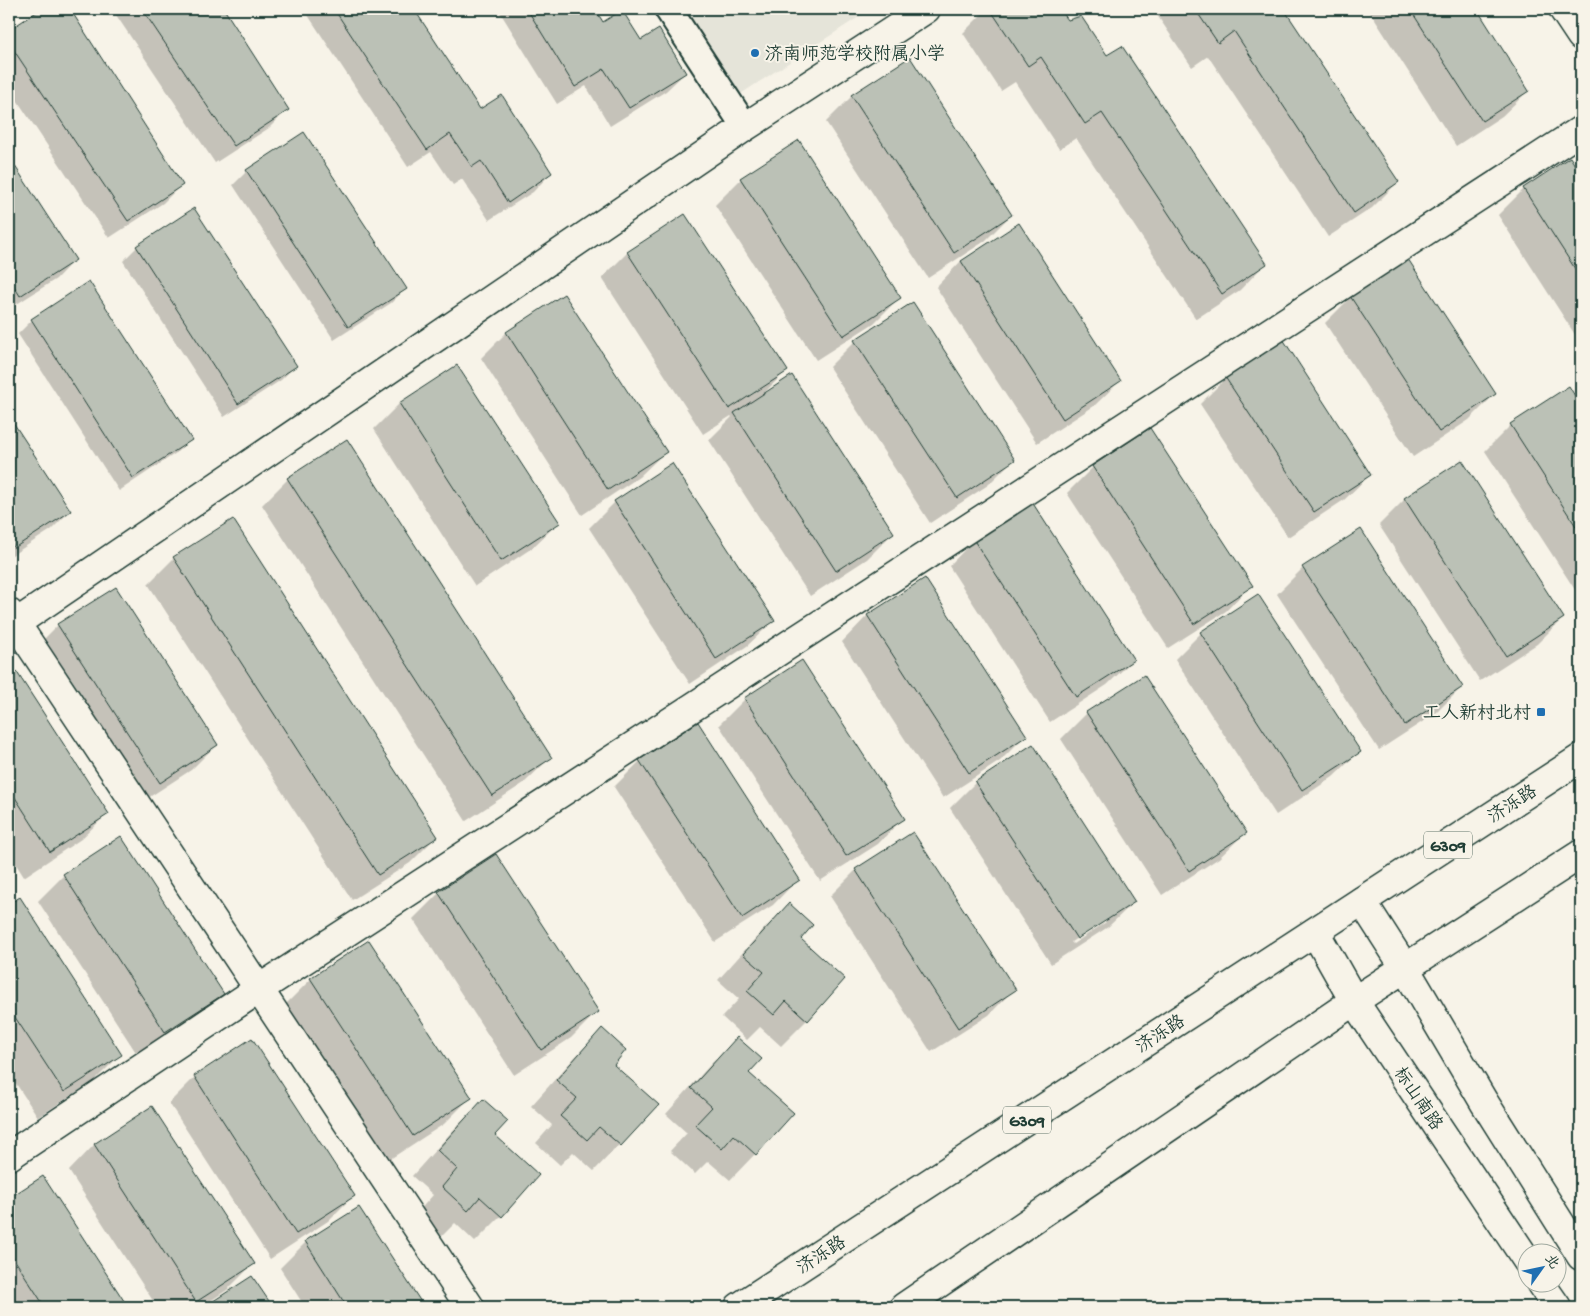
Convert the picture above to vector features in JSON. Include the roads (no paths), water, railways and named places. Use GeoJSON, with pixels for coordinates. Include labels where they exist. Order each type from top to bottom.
{"type":"FeatureCollection","features":[{"type":"Feature","properties":{"kind":"main road"},"geometry":{"type":"LineString","coordinates":[[470,1307],[259,989],[11,622],[745,127],[926,9]]}},
{"type":"Feature","properties":{"kind":"main road"},"geometry":{"type":"LineString","coordinates":[[1563,9],[1581,36]]}},
{"type":"Feature","properties":{"kind":"main road"},"geometry":{"type":"LineString","coordinates":[[9,1156],[259,989],[1581,130]]}},
{"type":"Feature","properties":{"kind":"main road","name":"济泺路"},"geometry":{"type":"LineString","coordinates":[[738,1307],[1581,758]]}},
{"type":"Feature","properties":{"kind":"main road"},"geometry":{"type":"LineString","coordinates":[[904,1307],[1354,1001],[1581,854]]}},
{"type":"Feature","properties":{"kind":"main road"},"geometry":{"type":"LineString","coordinates":[[1362,901],[1405,968],[1484,1102],[1581,1256]]}},
{"type":"Feature","properties":{"kind":"main road","name":"标山南路"},"geometry":{"type":"LineString","coordinates":[[1315,932],[1354,1001],[1518,1247]]}},
{"type":"Feature","properties":{"kind":"main road"},"geometry":{"type":"LineString","coordinates":[[1548,1294],[1557,1307]]}},
{"type":"Feature","properties":{"kind":"street"},"geometry":{"type":"LineString","coordinates":[[668,9],[745,127]]}},
{"type":"Feature","properties":{"kind":"place","name":"济南师范学校附属小学"},"geometry":{"type":"Point","coordinates":[755,53]}},
{"type":"Feature","properties":{"kind":"place","name":"工人新村北村"},"geometry":{"type":"Point","coordinates":[1541,712]}}]}
